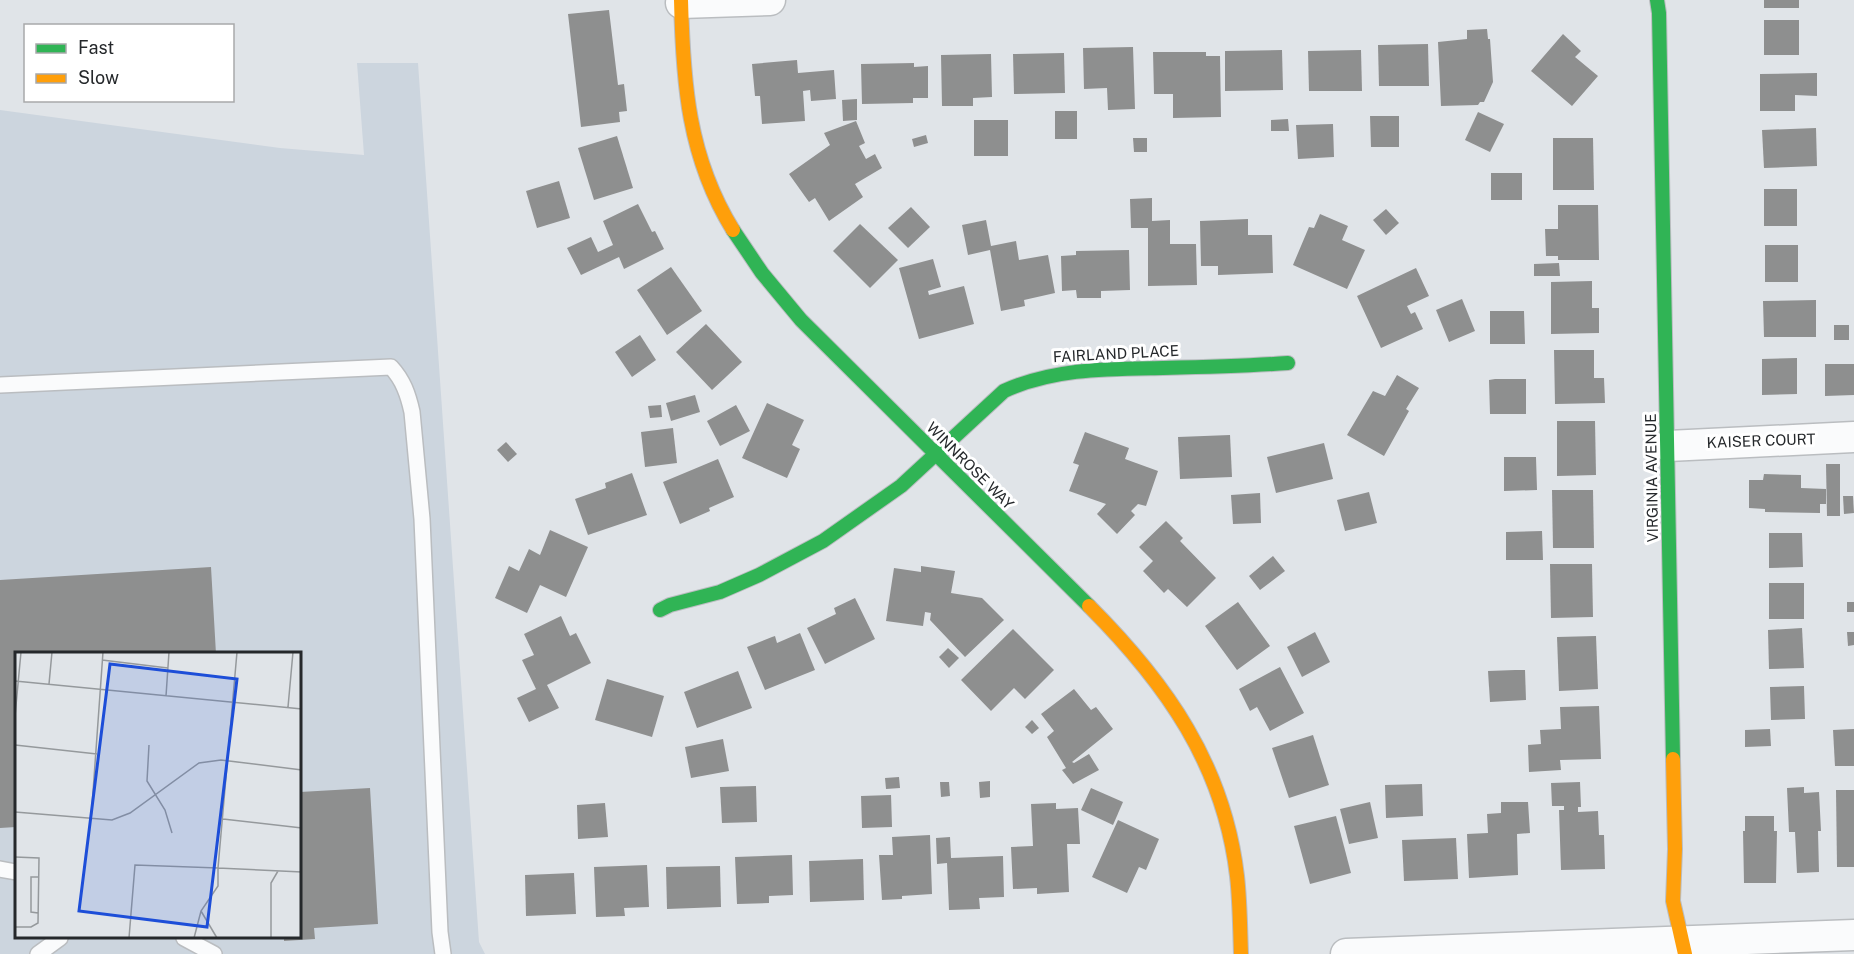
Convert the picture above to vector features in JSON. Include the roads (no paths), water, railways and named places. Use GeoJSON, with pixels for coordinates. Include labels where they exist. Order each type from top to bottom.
{"type":"FeatureCollection","features":[{"type":"Feature","properties":{"kind":"street"},"geometry":{"type":"LineString","coordinates":[[681,2],[770,0]]}},
{"type":"Feature","properties":{"kind":"street","name":"VIRGINIA AVENUE"},"geometry":{"type":"LineString","coordinates":[[1657,0],[1668,446],[1675,849],[1673,901],[1683,947]]}},
{"type":"Feature","properties":{"kind":"street","name":"WINNROSE WAY"},"geometry":{"type":"LineString","coordinates":[[681,2],[691,120],[700,159],[733,233],[769,285],[801,320],[1114,632],[1171,701],[1199,747],[1223,807],[1237,876],[1241,954]]}},
{"type":"Feature","properties":{"kind":"street","name":"FAIRLAND PLACE"},"geometry":{"type":"LineString","coordinates":[[660,610],[670,604],[720,592],[759,575],[823,541],[902,486],[1004,391],[1020,382],[1051,373],[1288,363]]}},
{"type":"Feature","properties":{"kind":"street","name":"KAISER COURT"},"geometry":{"type":"LineString","coordinates":[[1668,446],[1854,437]]}},
{"type":"Feature","properties":{"kind":"street"},"geometry":{"type":"LineString","coordinates":[[1346,954],[1683,947],[1717,941],[1854,935]]}},
{"type":"Feature","properties":{"kind":"lane"},"geometry":{"type":"LineString","coordinates":[[0,385],[390,367],[398,375],[408,395],[412,412],[422,519],[439,909],[443,954]]}},
{"type":"Feature","properties":{"kind":"lane"},"geometry":{"type":"LineString","coordinates":[[0,869],[15,872]]}},
{"type":"Feature","properties":{"kind":"lane"},"geometry":{"type":"LineString","coordinates":[[38,954],[59,939]]}},
{"type":"Feature","properties":{"kind":"lane"},"geometry":{"type":"LineString","coordinates":[[186,939],[214,954]]}}]}
